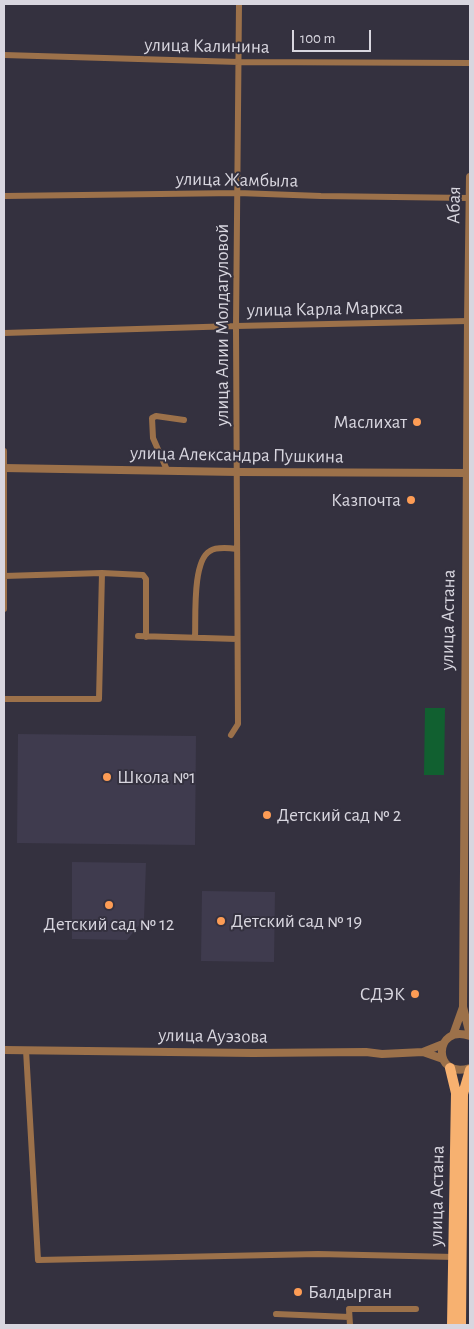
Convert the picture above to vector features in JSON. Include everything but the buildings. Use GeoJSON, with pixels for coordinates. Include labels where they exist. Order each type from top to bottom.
{"type":"FeatureCollection","features":[{"type":"Feature","properties":{"kind":"main road","name":"улица Астана"},"geometry":{"type":"LineString","coordinates":[[450,1068],[456,1093],[458,1258],[461,1325]]}},
{"type":"Feature","properties":{"kind":"main road","name":"улица Астана"},"geometry":{"type":"LineString","coordinates":[[452,1325],[458,1258],[463,1094],[470,1069]]}},
{"type":"Feature","properties":{"kind":"street","name":"улица Алии Молдагуловой"},"geometry":{"type":"LineString","coordinates":[[231,735],[238,724],[236,326],[238,4]]}},
{"type":"Feature","properties":{"kind":"street","name":"улица Калинина"},"geometry":{"type":"LineString","coordinates":[[4,55],[239,62],[470,63]]}},
{"type":"Feature","properties":{"kind":"street","name":"Абая"},"geometry":{"type":"LineString","coordinates":[[470,177],[470,234]]}},
{"type":"Feature","properties":{"kind":"street","name":"улица Жамбыла"},"geometry":{"type":"LineString","coordinates":[[4,196],[238,193],[469,198]]}},
{"type":"Feature","properties":{"kind":"street","name":"улица Астана"},"geometry":{"type":"LineString","coordinates":[[462,1007],[470,234]]}},
{"type":"Feature","properties":{"kind":"street","name":"улица Карла Маркса"},"geometry":{"type":"LineString","coordinates":[[4,333],[468,321]]}},
{"type":"Feature","properties":{"kind":"street"},"geometry":{"type":"LineString","coordinates":[[167,470],[153,438],[152,418],[156,416],[184,420]]}},
{"type":"Feature","properties":{"kind":"street"},"geometry":{"type":"LineString","coordinates":[[4,451],[4,609]]}},
{"type":"Feature","properties":{"kind":"street","name":"улица Александра Пушкина"},"geometry":{"type":"LineString","coordinates":[[4,468],[469,473]]}},
{"type":"Feature","properties":{"kind":"street"},"geometry":{"type":"LineString","coordinates":[[195,637],[197,579],[200,566],[206,554],[211,550],[236,548]]}},
{"type":"Feature","properties":{"kind":"street"},"geometry":{"type":"LineString","coordinates":[[4,576],[102,573],[143,576],[146,579],[146,636]]}},
{"type":"Feature","properties":{"kind":"street"},"geometry":{"type":"LineString","coordinates":[[4,699],[99,698],[102,573]]}},
{"type":"Feature","properties":{"kind":"street"},"geometry":{"type":"LineString","coordinates":[[138,636],[237,639]]}},
{"type":"Feature","properties":{"kind":"street"},"geometry":{"type":"LineString","coordinates":[[453,1035],[462,1007]]}},
{"type":"Feature","properties":{"kind":"street"},"geometry":{"type":"LineString","coordinates":[[462,1007],[470,1035],[462,1033],[447,1038],[441,1052],[443,1059],[450,1068],[461,1071],[470,1069]]}},
{"type":"Feature","properties":{"kind":"street"},"geometry":{"type":"LineString","coordinates":[[423,1052],[443,1044]]}},
{"type":"Feature","properties":{"kind":"street","name":"улица Ауэзова"},"geometry":{"type":"LineString","coordinates":[[4,1050],[253,1053],[366,1052],[382,1054],[423,1052]]}},
{"type":"Feature","properties":{"kind":"street"},"geometry":{"type":"LineString","coordinates":[[26,1050],[38,1260],[318,1254],[458,1258]]}},
{"type":"Feature","properties":{"kind":"street"},"geometry":{"type":"LineString","coordinates":[[423,1052],[443,1059]]}},
{"type":"Feature","properties":{"kind":"street"},"geometry":{"type":"LineString","coordinates":[[350,1325],[349,1309],[416,1309]]}},
{"type":"Feature","properties":{"kind":"street"},"geometry":{"type":"LineString","coordinates":[[276,1314],[349,1317]]}},
{"type":"Feature","properties":{"kind":"shaded area","name":"Школа №1"},"geometry":{"type":"Polygon","coordinates":[[[18,734],[196,736],[195,845],[17,843],[18,734]]]}},
{"type":"Feature","properties":{"kind":"shaded area"},"geometry":{"type":"Polygon","coordinates":[[[72,862],[146,863],[144,919],[127,940],[72,939],[72,862]]]}},
{"type":"Feature","properties":{"kind":"shaded area"},"geometry":{"type":"Polygon","coordinates":[[[202,891],[275,892],[274,962],[201,961],[202,891]]]}},
{"type":"Feature","properties":{"kind":"green space"},"geometry":{"type":"Polygon","coordinates":[[[425,708],[445,708],[444,775],[424,775],[425,708]]]}},
{"type":"Feature","properties":{"kind":"place","name":"Маслихат"},"geometry":{"type":"Point","coordinates":[417,422]}},
{"type":"Feature","properties":{"kind":"place","name":"Казпочта"},"geometry":{"type":"Point","coordinates":[411,500]}},
{"type":"Feature","properties":{"kind":"place","name":"Школа №1"},"geometry":{"type":"Point","coordinates":[107,777]}},
{"type":"Feature","properties":{"kind":"place","name":"Детский сад № 2"},"geometry":{"type":"Point","coordinates":[267,815]}},
{"type":"Feature","properties":{"kind":"place","name":"Детский сад № 12"},"geometry":{"type":"Point","coordinates":[109,905]}},
{"type":"Feature","properties":{"kind":"place","name":"Детский сад № 19"},"geometry":{"type":"Point","coordinates":[221,921]}},
{"type":"Feature","properties":{"kind":"place","name":"СДЭК"},"geometry":{"type":"Point","coordinates":[415,994]}},
{"type":"Feature","properties":{"kind":"place","name":"Балдырган"},"geometry":{"type":"Point","coordinates":[298,1292]}}]}
